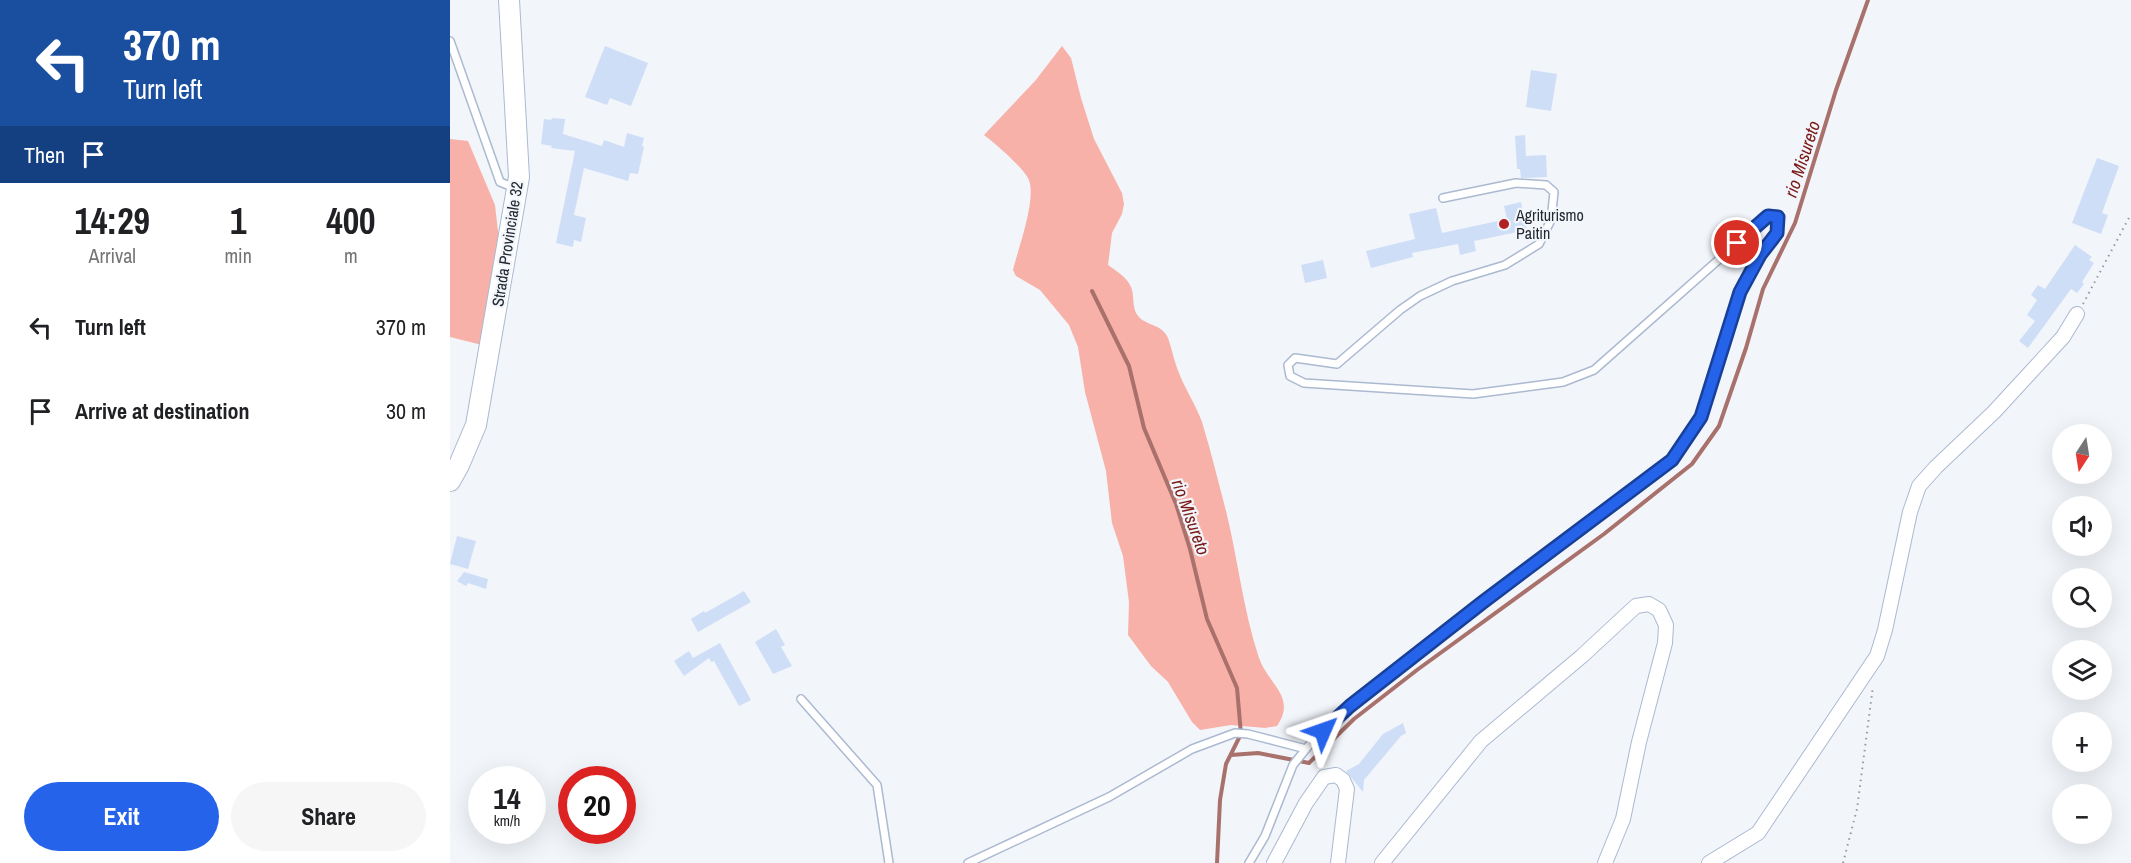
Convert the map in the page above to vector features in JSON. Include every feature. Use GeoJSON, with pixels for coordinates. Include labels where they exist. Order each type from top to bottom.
{"type":"FeatureCollection","features":[{"type":"Feature","properties":{"kind":"main road","name":"Strada Provinciale 32"},"geometry":{"type":"LineString","coordinates":[[450,481],[476,425],[519,177],[509,0]]}},
{"type":"Feature","properties":{"kind":"street"},"geometry":{"type":"LineString","coordinates":[[1709,863],[1758,833],[1876,656],[1885,630],[1910,512],[1919,486],[1994,412],[2063,337],[2077,314]]}},
{"type":"Feature","properties":{"kind":"street"},"geometry":{"type":"LineString","coordinates":[[1382,863],[1481,741],[1582,656],[1636,606],[1649,604],[1659,610],[1666,625],[1665,643],[1639,742],[1623,819],[1605,863]]}},
{"type":"Feature","properties":{"kind":"street"},"geometry":{"type":"LineString","coordinates":[[1274,863],[1306,803],[1324,777],[1336,775],[1343,780],[1347,789],[1338,863]]}},
{"type":"Feature","properties":{"kind":"lane"},"geometry":{"type":"LineString","coordinates":[[450,42],[500,182],[517,189]]}},
{"type":"Feature","properties":{"kind":"lane"},"geometry":{"type":"LineString","coordinates":[[1250,863],[1265,836],[1295,762],[1350,706],[1492,595],[1672,460],[1701,417],[1740,292],[1760,255],[1777,233],[1778,217],[1768,216],[1594,370],[1563,382],[1473,394],[1314,384],[1304,383],[1290,376],[1288,365],[1295,358],[1337,364],[1400,310],[1420,296],[1452,281],[1504,265],[1539,243],[1551,220],[1554,192],[1546,185],[1516,183],[1443,198]]}},
{"type":"Feature","properties":{"kind":"lane"},"geometry":{"type":"LineString","coordinates":[[801,699],[877,785],[889,863]]}},
{"type":"Feature","properties":{"kind":"lane"},"geometry":{"type":"LineString","coordinates":[[968,863],[1109,797],[1192,749],[1235,733],[1248,734],[1306,749]]}},
{"type":"Feature","properties":{"kind":"path"},"geometry":{"type":"LineString","coordinates":[[2077,314],[2131,214]]}},
{"type":"Feature","properties":{"kind":"path"},"geometry":{"type":"LineString","coordinates":[[1842,863],[1857,809],[1876,656]]}},
{"type":"Feature","properties":{"kind":"shaded area"},"geometry":{"type":"Polygon","coordinates":[[[1062,46],[1071,58],[1094,139],[1122,193],[1124,204],[1122,214],[1112,233],[1108,265],[1129,283],[1135,310],[1139,317],[1162,330],[1168,338],[1181,379],[1202,422],[1226,511],[1253,640],[1263,667],[1279,691],[1284,707],[1277,726],[1265,728],[1231,725],[1200,730],[1192,722],[1168,682],[1151,666],[1128,635],[1129,602],[1123,556],[1112,523],[1106,471],[1085,392],[1078,347],[1069,325],[1040,290],[1016,276],[1013,270],[1029,209],[1030,186],[1028,178],[1020,167],[984,135],[1035,81],[1062,46]]]}},
{"type":"Feature","properties":{"kind":"shaded area"},"geometry":{"type":"Polygon","coordinates":[[[450,139],[468,141],[495,205],[500,249],[482,345],[450,337],[450,139]]]}},
{"type":"Feature","properties":{"kind":"building"},"geometry":{"type":"Polygon","coordinates":[[[605,46],[648,63],[631,106],[610,98],[607,105],[585,97],[605,46]]]}},
{"type":"Feature","properties":{"kind":"building"},"geometry":{"type":"Polygon","coordinates":[[[1531,70],[1557,74],[1551,111],[1526,107],[1531,70]]]}},
{"type":"Feature","properties":{"kind":"building"},"geometry":{"type":"Polygon","coordinates":[[[552,118],[565,119],[563,134],[602,146],[604,140],[624,147],[627,133],[644,138],[638,174],[630,173],[628,181],[584,168],[574,215],[586,218],[581,242],[574,240],[573,247],[556,243],[575,151],[551,148],[552,146],[541,144],[544,119],[551,120],[552,118]]]}},
{"type":"Feature","properties":{"kind":"building"},"geometry":{"type":"Polygon","coordinates":[[[1525,135],[1526,156],[1546,155],[1547,177],[1521,178],[1520,169],[1517,169],[1515,136],[1525,135]]]}},
{"type":"Feature","properties":{"kind":"building"},"geometry":{"type":"Polygon","coordinates":[[[2097,158],[2119,166],[2102,213],[2108,215],[2101,234],[2072,223],[2097,158]]]}},
{"type":"Feature","properties":{"kind":"building","name":"Agriturismo Paitin"},"geometry":{"type":"Polygon","coordinates":[[[1521,202],[1527,230],[1474,241],[1476,251],[1460,255],[1458,244],[1412,253],[1413,257],[1371,268],[1366,251],[1415,239],[1409,214],[1436,208],[1442,233],[1507,219],[1504,206],[1521,202]]]}},
{"type":"Feature","properties":{"kind":"building"},"geometry":{"type":"Polygon","coordinates":[[[2075,245],[2092,257],[2089,260],[2094,263],[2082,282],[2084,284],[2077,293],[2071,289],[2028,348],[2019,341],[2035,321],[2027,315],[2037,300],[2031,295],[2038,285],[2045,289],[2075,245]]]}},
{"type":"Feature","properties":{"kind":"building"},"geometry":{"type":"Polygon","coordinates":[[[1323,260],[1327,278],[1305,283],[1301,265],[1323,260]]]}},
{"type":"Feature","properties":{"kind":"building"},"geometry":{"type":"Polygon","coordinates":[[[457,536],[476,541],[468,569],[450,564],[457,536]]]}},
{"type":"Feature","properties":{"kind":"building"},"geometry":{"type":"Polygon","coordinates":[[[464,572],[488,579],[486,589],[468,583],[466,586],[457,581],[464,572]]]}},
{"type":"Feature","properties":{"kind":"building"},"geometry":{"type":"Polygon","coordinates":[[[744,591],[751,602],[698,632],[691,619],[744,591]]]}},
{"type":"Feature","properties":{"kind":"building"},"geometry":{"type":"Polygon","coordinates":[[[776,629],[785,645],[781,647],[792,666],[773,674],[755,642],[776,629]]]}},
{"type":"Feature","properties":{"kind":"building"},"geometry":{"type":"Polygon","coordinates":[[[720,643],[751,700],[739,706],[714,661],[711,662],[709,658],[684,676],[674,661],[689,651],[693,658],[720,643]]]}},
{"type":"Feature","properties":{"kind":"building"},"geometry":{"type":"Polygon","coordinates":[[[1403,723],[1406,733],[1364,780],[1363,792],[1346,771],[1359,764],[1383,734],[1403,723]]]}},
{"type":"Feature","properties":{"kind":"waterway","name":"rio Misureto"},"geometry":{"type":"LineString","coordinates":[[1231,755],[1258,753],[1309,763],[1354,719],[1417,670],[1604,534],[1692,464],[1719,426],[1746,348],[1763,289],[1795,223],[1836,90],[1868,0]]}},
{"type":"Feature","properties":{"kind":"waterway","name":"rio Misureto"},"geometry":{"type":"LineString","coordinates":[[1092,291],[1129,366],[1144,428],[1176,504],[1190,549],[1207,619],[1237,688],[1241,734],[1226,764],[1220,800],[1217,863]]}},
{"type":"Feature","properties":{"kind":"place","name":"Agriturismo Paitin"},"geometry":{"type":"Point","coordinates":[1504,224]}},
{"type":"Feature","properties":{"kind":"route"},"geometry":{"type":"LineString","coordinates":[[1323,731],[1350,706],[1483,602],[1672,460],[1701,417],[1740,292],[1760,255],[1777,233],[1778,217],[1768,216],[1737,243]]}}]}
